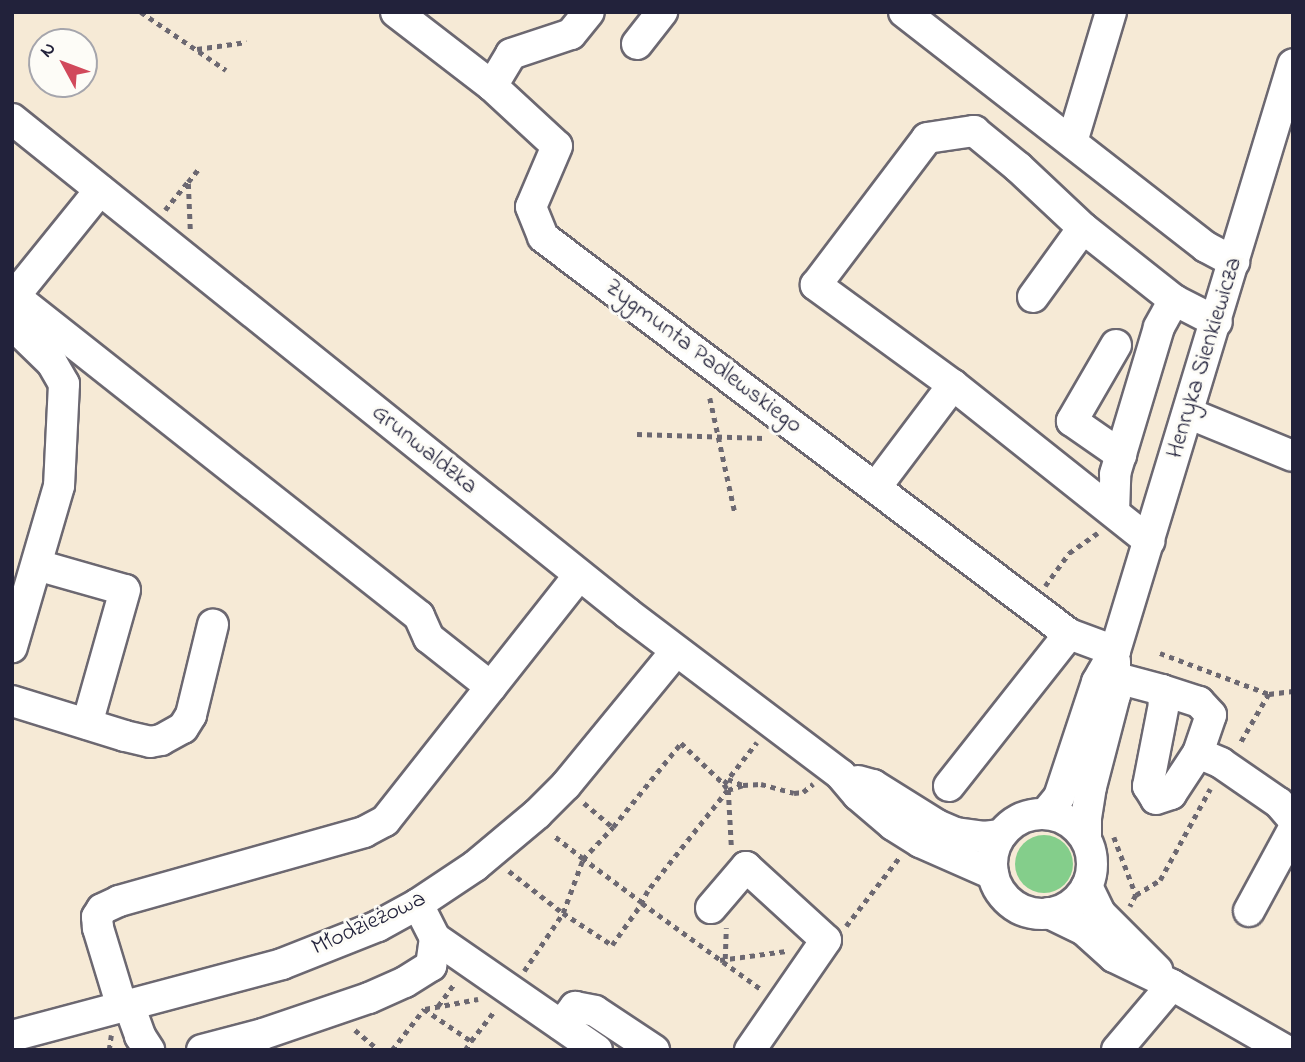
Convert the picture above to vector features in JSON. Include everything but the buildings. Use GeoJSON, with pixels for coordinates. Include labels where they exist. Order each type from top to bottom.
{"type":"FeatureCollection","features":[{"type":"Feature","properties":{"kind":"street","name":"Zygmunta Padlewskiego"},"geometry":{"type":"LineString","coordinates":[[396,12],[492,86],[557,146],[531,207],[543,237],[876,487],[1111,668],[1162,690],[1199,702],[1211,715],[1198,753]]}},
{"type":"Feature","properties":{"kind":"street"},"geometry":{"type":"LineString","coordinates":[[492,86],[511,54],[571,34],[589,12]]}},
{"type":"Feature","properties":{"kind":"street"},"geometry":{"type":"LineString","coordinates":[[637,44],[662,12]]}},
{"type":"Feature","properties":{"kind":"street"},"geometry":{"type":"LineString","coordinates":[[904,12],[1206,247],[1234,262]]}},
{"type":"Feature","properties":{"kind":"street"},"geometry":{"type":"LineString","coordinates":[[1072,142],[1111,12]]}},
{"type":"Feature","properties":{"kind":"street","name":"Henryka Sienkiewicza"},"geometry":{"type":"LineString","coordinates":[[1046,813],[1059,797],[1111,668],[1292,71]]}},
{"type":"Feature","properties":{"kind":"street","name":"Grunwaldzka"},"geometry":{"type":"LineString","coordinates":[[12,119],[676,651],[827,779],[858,795],[893,825],[920,842],[993,874]]}},
{"type":"Feature","properties":{"kind":"street"},"geometry":{"type":"LineString","coordinates":[[1149,541],[1107,522],[953,385],[816,285],[927,138],[974,131],[1018,167],[1083,229],[1174,300],[1217,322]]}},
{"type":"Feature","properties":{"kind":"street"},"geometry":{"type":"LineString","coordinates":[[13,306],[100,190]]}},
{"type":"Feature","properties":{"kind":"street"},"geometry":{"type":"LineString","coordinates":[[1032,297],[1083,229]]}},
{"type":"Feature","properties":{"kind":"street"},"geometry":{"type":"LineString","coordinates":[[1107,522],[1115,474],[1159,327],[1174,300]]}},
{"type":"Feature","properties":{"kind":"street"},"geometry":{"type":"LineString","coordinates":[[12,647],[59,486],[64,384],[13,306]]}},
{"type":"Feature","properties":{"kind":"street"},"geometry":{"type":"LineString","coordinates":[[13,306],[419,616],[429,638],[491,687]]}},
{"type":"Feature","properties":{"kind":"street"},"geometry":{"type":"LineString","coordinates":[[1116,345],[1072,421],[1121,455]]}},
{"type":"Feature","properties":{"kind":"street"},"geometry":{"type":"LineString","coordinates":[[876,487],[953,385]]}},
{"type":"Feature","properties":{"kind":"street"},"geometry":{"type":"LineString","coordinates":[[1188,414],[1293,456]]}},
{"type":"Feature","properties":{"kind":"street"},"geometry":{"type":"LineString","coordinates":[[37,565],[125,590],[87,724]]}},
{"type":"Feature","properties":{"kind":"street"},"geometry":{"type":"LineString","coordinates":[[149,1050],[125,1006],[98,928],[97,918],[102,909],[119,901],[364,832],[384,821],[579,575]]}},
{"type":"Feature","properties":{"kind":"street"},"geometry":{"type":"LineString","coordinates":[[12,701],[149,741],[173,735],[183,728],[191,715],[213,625]]}},
{"type":"Feature","properties":{"kind":"street"},"geometry":{"type":"LineString","coordinates":[[949,786],[1069,634]]}},
{"type":"Feature","properties":{"kind":"street","name":"Młodzieżowa"},"geometry":{"type":"LineString","coordinates":[[12,1036],[282,964],[378,926],[418,904],[475,866],[537,814],[566,785],[676,651]]}},
{"type":"Feature","properties":{"kind":"street","name":"Henryka Sienkiewicza"},"geometry":{"type":"LineString","coordinates":[[1098,834],[1090,797],[1115,695],[1111,668]]}},
{"type":"Feature","properties":{"kind":"street"},"geometry":{"type":"LineString","coordinates":[[1162,690],[1164,704],[1148,786],[1156,799],[1171,794],[1198,753],[1221,763],[1279,803],[1293,820]]}},
{"type":"Feature","properties":{"kind":"street","name":"Grunwaldzka"},"geometry":{"type":"LineString","coordinates":[[827,779],[873,785],[937,825],[956,833],[984,837],[1001,835]]}},
{"type":"Feature","properties":{"kind":"street"},"geometry":{"type":"LineString","coordinates":[[1046,813],[1098,834],[1087,886],[1072,905],[1049,913],[1034,913],[1014,905],[998,888],[993,874],[993,854],[1001,835],[1013,823],[1029,815],[1046,813]]}},
{"type":"Feature","properties":{"kind":"street"},"geometry":{"type":"LineString","coordinates":[[1249,911],[1293,830]]}},
{"type":"Feature","properties":{"kind":"street"},"geometry":{"type":"LineString","coordinates":[[718,917],[746,867],[826,940],[750,1050]]}},
{"type":"Feature","properties":{"kind":"street"},"geometry":{"type":"LineString","coordinates":[[1087,886],[1101,913],[1171,985]]}},
{"type":"Feature","properties":{"kind":"street"},"geometry":{"type":"LineString","coordinates":[[418,904],[435,938],[597,1050]]}},
{"type":"Feature","properties":{"kind":"street"},"geometry":{"type":"LineString","coordinates":[[1049,913],[1084,930],[1114,957],[1171,985],[1285,1050]]}},
{"type":"Feature","properties":{"kind":"street"},"geometry":{"type":"LineString","coordinates":[[202,1050],[276,1030],[405,982],[430,966],[435,938]]}},
{"type":"Feature","properties":{"kind":"street"},"geometry":{"type":"LineString","coordinates":[[1117,1050],[1171,985]]}},
{"type":"Feature","properties":{"kind":"street"},"geometry":{"type":"LineString","coordinates":[[561,1024],[575,1007],[595,1011],[654,1050]]}},
{"type":"Feature","properties":{"kind":"path"},"geometry":{"type":"LineString","coordinates":[[141,12],[226,70]]}},
{"type":"Feature","properties":{"kind":"path"},"geometry":{"type":"LineString","coordinates":[[196,49],[247,42]]}},
{"type":"Feature","properties":{"kind":"path"},"geometry":{"type":"LineString","coordinates":[[160,216],[200,167]]}},
{"type":"Feature","properties":{"kind":"path"},"geometry":{"type":"LineString","coordinates":[[188,182],[190,230]]}},
{"type":"Feature","properties":{"kind":"path"},"geometry":{"type":"LineString","coordinates":[[709,396],[735,513]]}},
{"type":"Feature","properties":{"kind":"path"},"geometry":{"type":"LineString","coordinates":[[637,434],[770,439]]}},
{"type":"Feature","properties":{"kind":"path"},"geometry":{"type":"LineString","coordinates":[[1040,594],[1069,553],[1107,522]]}},
{"type":"Feature","properties":{"kind":"path"},"geometry":{"type":"LineString","coordinates":[[1269,694],[1293,691]]}},
{"type":"Feature","properties":{"kind":"path"},"geometry":{"type":"LineString","coordinates":[[465,1050],[511,990],[563,913],[583,859],[613,827],[681,743],[724,783],[758,740]]}},
{"type":"Feature","properties":{"kind":"path"},"geometry":{"type":"LineString","coordinates":[[728,779],[743,785]]}},
{"type":"Feature","properties":{"kind":"path"},"geometry":{"type":"LineString","coordinates":[[731,847],[728,790],[743,785],[761,784],[794,793],[803,792],[827,779]]}},
{"type":"Feature","properties":{"kind":"path"},"geometry":{"type":"LineString","coordinates":[[578,798],[613,827]]}},
{"type":"Feature","properties":{"kind":"path"},"geometry":{"type":"LineString","coordinates":[[505,869],[612,946],[642,903],[546,830]]}},
{"type":"Feature","properties":{"kind":"path"},"geometry":{"type":"LineString","coordinates":[[1098,834],[1136,895],[1127,913]]}},
{"type":"Feature","properties":{"kind":"path"},"geometry":{"type":"LineString","coordinates":[[839,935],[904,852]]}},
{"type":"Feature","properties":{"kind":"path"},"geometry":{"type":"LineString","coordinates":[[718,917],[723,959],[799,948]]}},
{"type":"Feature","properties":{"kind":"path"},"geometry":{"type":"LineString","coordinates":[[392,1050],[424,1009],[471,1041]]}},
{"type":"Feature","properties":{"kind":"path"},"geometry":{"type":"LineString","coordinates":[[109,1050],[111,1034]]}},
{"type":"Feature","properties":{"kind":"green space"},"geometry":{"type":"Polygon","coordinates":[[[1044,835],[1060,840],[1068,848],[1073,864],[1068,880],[1060,888],[1044,893],[1028,888],[1020,880],[1015,864],[1020,848],[1028,840],[1044,835]]]}}]}
